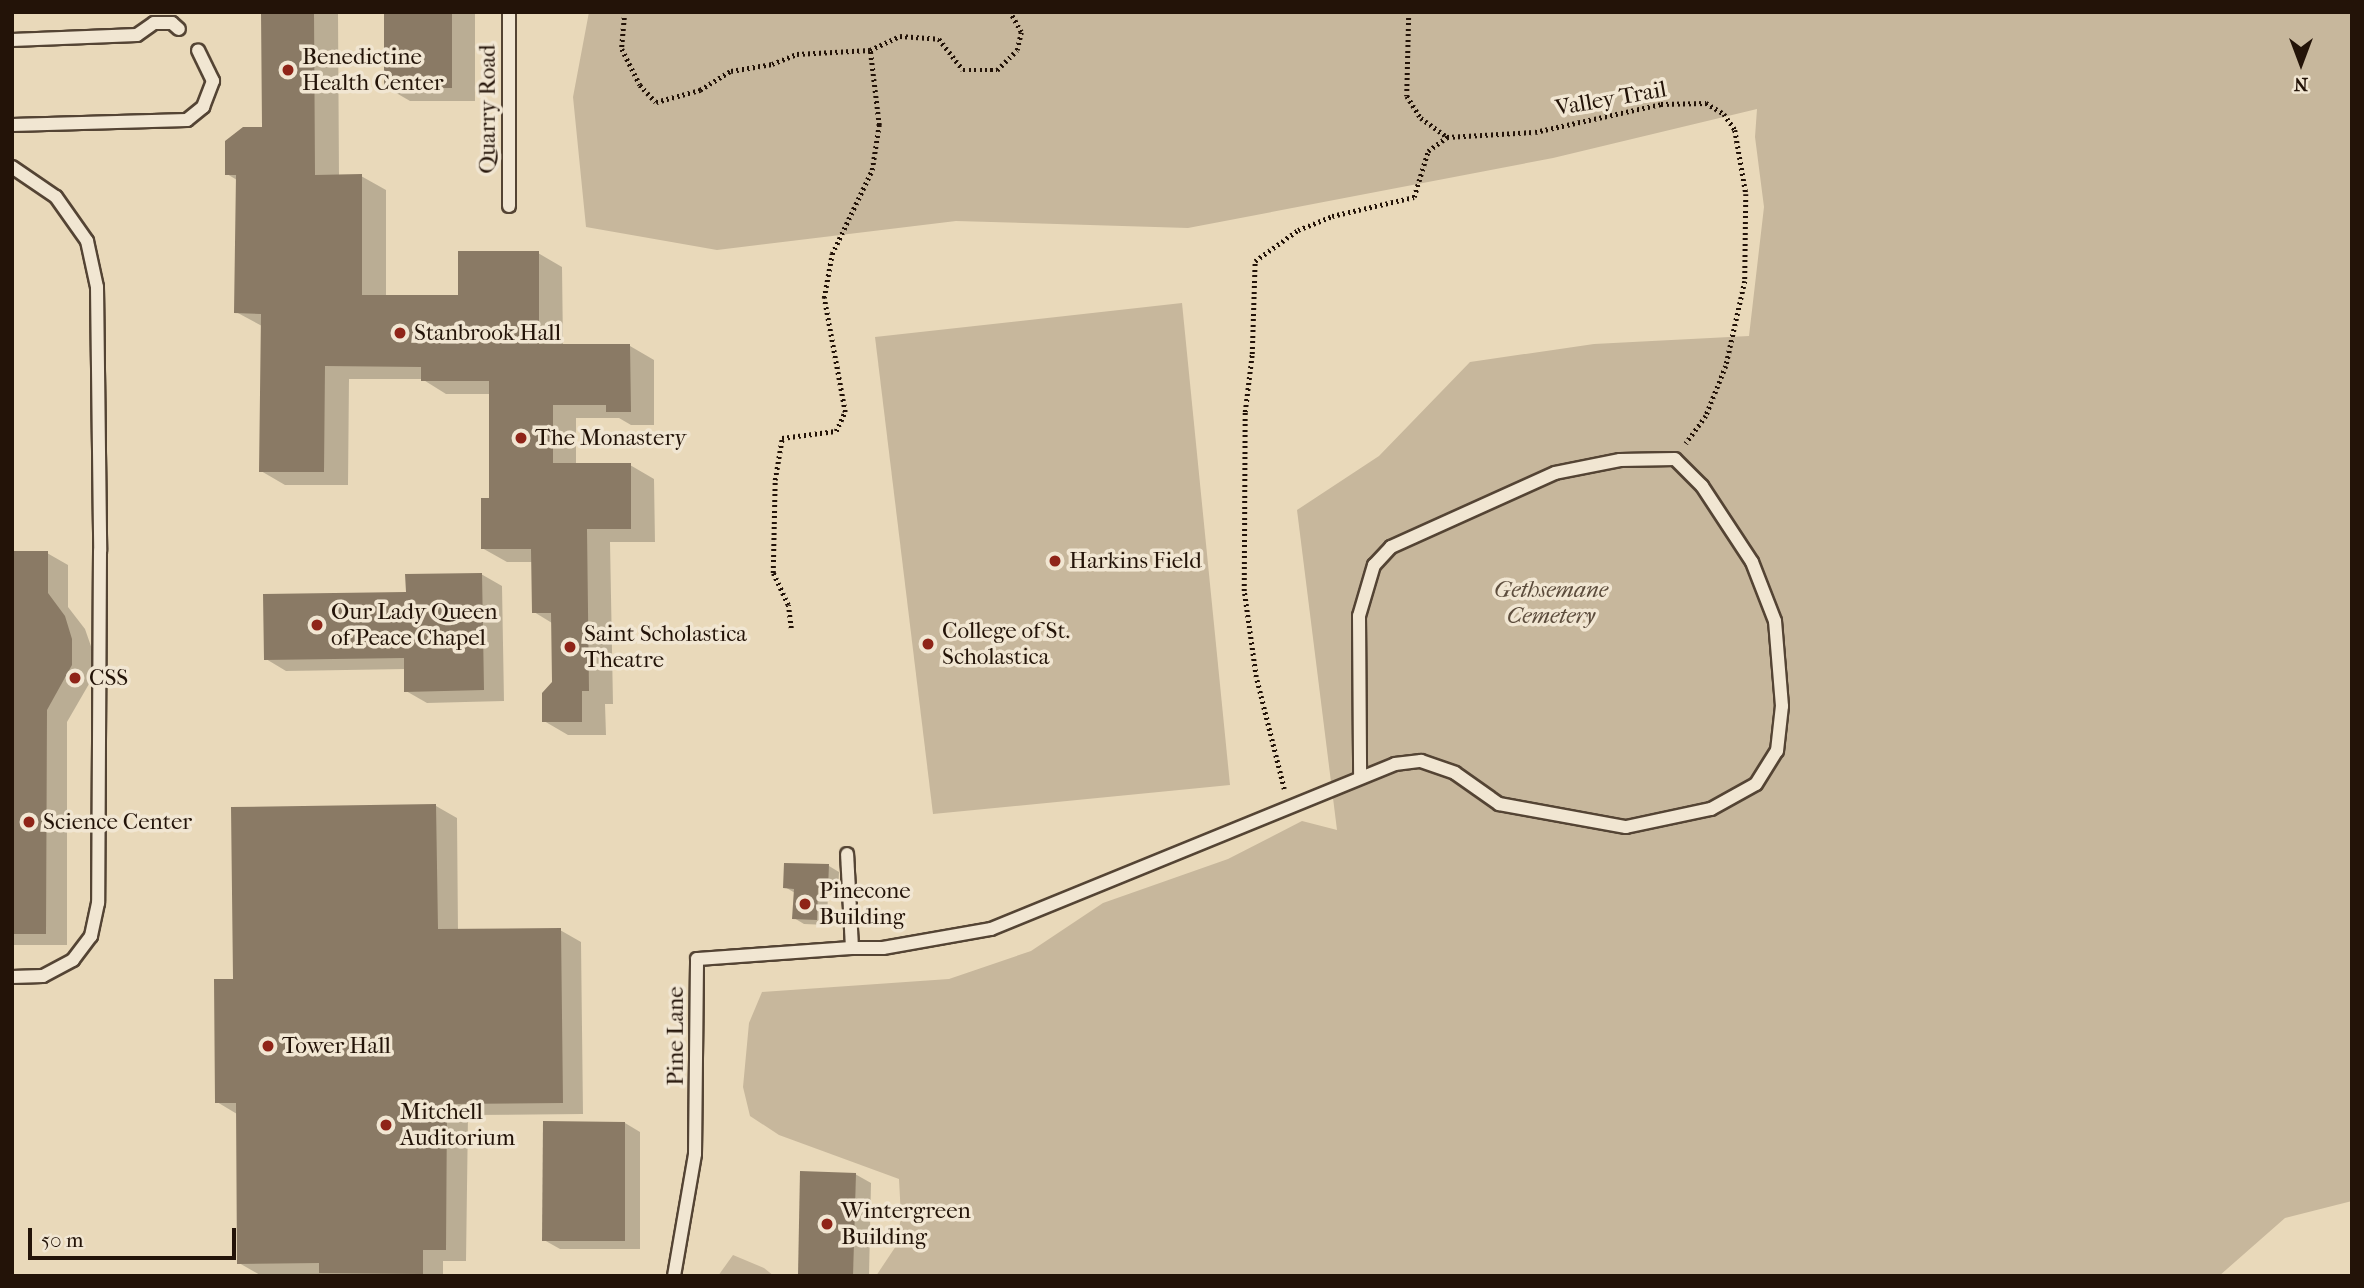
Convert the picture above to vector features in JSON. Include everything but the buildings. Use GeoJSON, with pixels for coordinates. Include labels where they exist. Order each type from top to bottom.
{"type":"FeatureCollection","features":[{"type":"Feature","properties":{"kind":"lane","name":"Quarry Road"},"geometry":{"type":"LineString","coordinates":[[509,12],[509,206]]}},
{"type":"Feature","properties":{"kind":"lane"},"geometry":{"type":"LineString","coordinates":[[12,40],[137,35],[154,23],[172,23],[179,29]]}},
{"type":"Feature","properties":{"kind":"lane"},"geometry":{"type":"LineString","coordinates":[[12,125],[187,120],[203,107],[213,81],[198,50]]}},
{"type":"Feature","properties":{"kind":"lane"},"geometry":{"type":"LineString","coordinates":[[12,167],[56,197],[87,241],[97,287],[100,551],[98,903],[91,936],[73,960],[43,976],[12,977]]}},
{"type":"Feature","properties":{"kind":"lane"},"geometry":{"type":"LineString","coordinates":[[847,854],[852,948],[883,948],[991,929],[1360,775],[1422,761],[1455,773],[1499,804],[1626,827],[1711,809],[1756,784],[1777,751],[1780,728],[1775,621],[1752,562],[1702,486],[1675,459],[1620,460],[1555,474],[1391,547],[1374,565],[1359,617],[1360,775]]}},
{"type":"Feature","properties":{"kind":"lane","name":"Pine Lane"},"geometry":{"type":"LineString","coordinates":[[674,1276],[695,1154],[697,959],[852,948]]}},
{"type":"Feature","properties":{"kind":"path"},"geometry":{"type":"LineString","coordinates":[[625,12],[622,49],[640,85],[656,103],[700,90],[731,71],[772,64],[797,54],[870,50],[900,36],[939,39],[962,70],[997,70],[1017,50],[1021,32],[1010,12]]}},
{"type":"Feature","properties":{"kind":"path"},"geometry":{"type":"LineString","coordinates":[[1287,804],[1256,677],[1244,590],[1245,412],[1255,261],[1298,230],[1332,216],[1415,197],[1429,151],[1447,137],[1422,118],[1407,96],[1409,12]]}},
{"type":"Feature","properties":{"kind":"path"},"geometry":{"type":"LineString","coordinates":[[791,628],[788,605],[773,573],[775,480],[782,438],[836,431],[845,412],[824,298],[832,254],[872,170],[879,125],[870,50]]}},
{"type":"Feature","properties":{"kind":"path","name":"Valley Trail"},"geometry":{"type":"LineString","coordinates":[[1447,137],[1535,132],[1661,104],[1706,103],[1724,114],[1735,130],[1746,194],[1745,281],[1726,366],[1706,416],[1675,459]]}},
{"type":"Feature","properties":{"kind":"green space","name":"Gethsemane Cemetery"},"geometry":{"type":"Polygon","coordinates":[[[589,12],[2352,12],[2352,1201],[2285,1218],[2219,1276],[876,1276],[896,1246],[901,1217],[899,1179],[779,1135],[750,1116],[743,1087],[749,1023],[762,992],[949,979],[1031,951],[1103,903],[1228,859],[1302,821],[1337,830],[1297,510],[1379,456],[1470,362],[1594,344],[1749,336],[1764,207],[1755,137],[1757,109],[1553,158],[1188,228],[956,221],[717,250],[586,227],[573,97],[589,12]]]}},
{"type":"Feature","properties":{"kind":"green space","name":"Harkins Field"},"geometry":{"type":"Polygon","coordinates":[[[1182,303],[1230,785],[933,814],[875,337],[1182,303]]]}},
{"type":"Feature","properties":{"kind":"green space"},"geometry":{"type":"Polygon","coordinates":[[[733,1255],[764,1268],[774,1276],[718,1276],[733,1255]]]}},
{"type":"Feature","properties":{"kind":"place","name":"Benedictine Health Center"},"geometry":{"type":"Point","coordinates":[288,70]}},
{"type":"Feature","properties":{"kind":"place","name":"Stanbrook Hall"},"geometry":{"type":"Point","coordinates":[400,333]}},
{"type":"Feature","properties":{"kind":"place","name":"The Monastery"},"geometry":{"type":"Point","coordinates":[521,438]}},
{"type":"Feature","properties":{"kind":"place","name":"Harkins Field"},"geometry":{"type":"Point","coordinates":[1055,561]}},
{"type":"Feature","properties":{"kind":"place","name":"Our Lady Queen of Peace Chapel"},"geometry":{"type":"Point","coordinates":[317,625]}},
{"type":"Feature","properties":{"kind":"place","name":"College of St. Scholastica"},"geometry":{"type":"Point","coordinates":[928,644]}},
{"type":"Feature","properties":{"kind":"place","name":"Saint Scholastica Theatre"},"geometry":{"type":"Point","coordinates":[570,647]}},
{"type":"Feature","properties":{"kind":"place","name":"CSS"},"geometry":{"type":"Point","coordinates":[75,678]}},
{"type":"Feature","properties":{"kind":"place","name":"Science Center"},"geometry":{"type":"Point","coordinates":[29,822]}},
{"type":"Feature","properties":{"kind":"place","name":"Pinecone Building"},"geometry":{"type":"Point","coordinates":[805,904]}},
{"type":"Feature","properties":{"kind":"place","name":"Tower Hall"},"geometry":{"type":"Point","coordinates":[268,1046]}},
{"type":"Feature","properties":{"kind":"place","name":"Mitchell Auditorium"},"geometry":{"type":"Point","coordinates":[386,1125]}},
{"type":"Feature","properties":{"kind":"place","name":"Wintergreen Building"},"geometry":{"type":"Point","coordinates":[827,1224]}}]}
